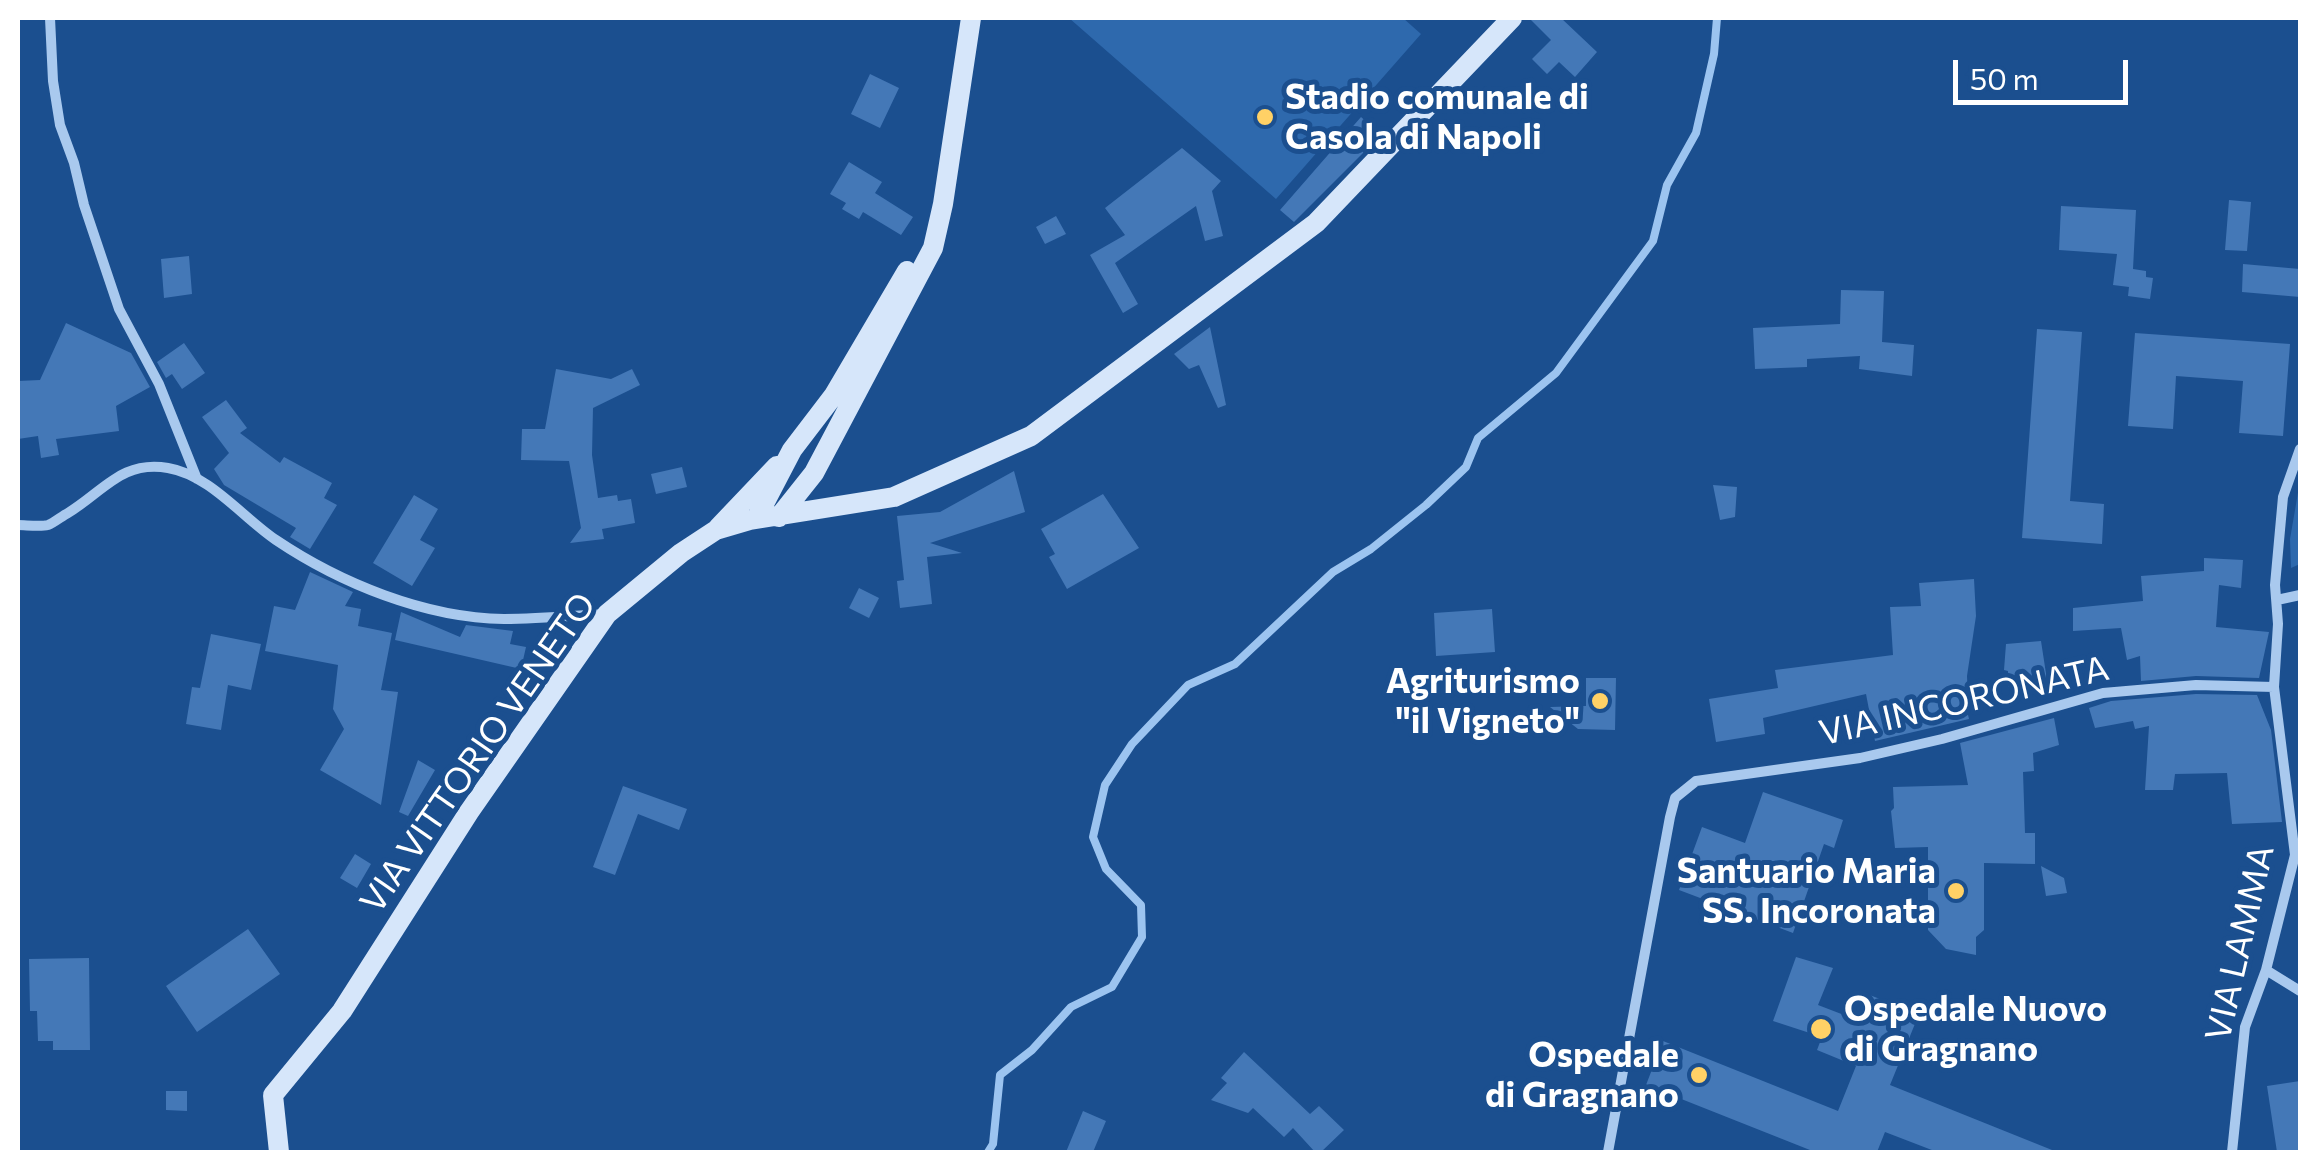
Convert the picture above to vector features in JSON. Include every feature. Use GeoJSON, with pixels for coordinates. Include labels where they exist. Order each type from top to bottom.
{"type":"FeatureCollection","features":[{"type":"Feature","properties":{"kind":"street"},"geometry":{"type":"LineString","coordinates":[[50,18],[52,82],[60,124],[95,242],[120,310],[159,384],[197,480]]}},
{"type":"Feature","properties":{"kind":"street"},"geometry":{"type":"LineString","coordinates":[[779,517],[814,472],[933,248],[971,18]]}},
{"type":"Feature","properties":{"kind":"street","name":"VIA VITTORIO VENETO"},"geometry":{"type":"LineString","coordinates":[[279,1152],[273,1095],[342,1011],[469,812],[607,614],[681,553],[716,530],[894,497],[1031,436],[1316,223],[1512,18]]}},
{"type":"Feature","properties":{"kind":"street"},"geometry":{"type":"LineString","coordinates":[[716,530],[792,450],[834,395],[943,204]]}},
{"type":"Feature","properties":{"kind":"street","name":"VIA LAMMA"},"geometry":{"type":"LineString","coordinates":[[2232,1152],[2245,1026],[2266,970],[2294,855],[2274,687],[2278,532],[2284,497],[2300,449]]}},
{"type":"Feature","properties":{"kind":"street"},"geometry":{"type":"LineString","coordinates":[[756,520],[792,450]]}},
{"type":"Feature","properties":{"kind":"street"},"geometry":{"type":"LineString","coordinates":[[18,525],[48,525],[116,476],[140,466],[167,468],[197,480],[308,562],[367,590],[469,616],[502,619],[607,614]]}},
{"type":"Feature","properties":{"kind":"street"},"geometry":{"type":"LineString","coordinates":[[2276,600],[2300,595]]}},
{"type":"Feature","properties":{"kind":"street","name":"VIA INCORONATA"},"geometry":{"type":"LineString","coordinates":[[1608,1152],[1670,817],[1675,798],[1696,781],[1860,758],[1942,740],[2102,693],[2196,685],[2274,687]]}},
{"type":"Feature","properties":{"kind":"street"},"geometry":{"type":"LineString","coordinates":[[2266,970],[2300,990]]}},
{"type":"Feature","properties":{"kind":"shaded area","name":"Stadio comunale di Casola di Napoli"},"geometry":{"type":"Polygon","coordinates":[[[1069,18],[1403,18],[1421,34],[1276,199],[1069,18]]]}},
{"type":"Feature","properties":{"kind":"shaded area"},"geometry":{"type":"Polygon","coordinates":[[[2300,481],[2300,564],[2291,568],[2290,539],[2300,481]]]}},
{"type":"Feature","properties":{"kind":"building"},"geometry":{"type":"Polygon","coordinates":[[[1529,18],[1561,18],[1597,52],[1575,77],[1559,62],[1547,74],[1532,59],[1551,40],[1529,18]]]}},
{"type":"Feature","properties":{"kind":"building"},"geometry":{"type":"Polygon","coordinates":[[[870,74],[899,88],[880,128],[851,114],[870,74]]]}},
{"type":"Feature","properties":{"kind":"building"},"geometry":{"type":"Polygon","coordinates":[[[1361,117],[1381,135],[1294,222],[1280,210],[1361,117]]]}},
{"type":"Feature","properties":{"kind":"building"},"geometry":{"type":"Polygon","coordinates":[[[1182,148],[1221,181],[1212,191],[1223,236],[1205,241],[1196,206],[1115,263],[1138,304],[1123,313],[1090,255],[1125,235],[1105,208],[1182,148]]]}},
{"type":"Feature","properties":{"kind":"building"},"geometry":{"type":"Polygon","coordinates":[[[849,162],[882,182],[875,193],[913,217],[901,235],[863,212],[859,219],[842,209],[846,203],[830,194],[849,162]]]}},
{"type":"Feature","properties":{"kind":"building"},"geometry":{"type":"Polygon","coordinates":[[[2229,200],[2251,202],[2247,251],[2225,250],[2229,200]]]}},
{"type":"Feature","properties":{"kind":"building"},"geometry":{"type":"Polygon","coordinates":[[[2061,206],[2136,210],[2133,269],[2146,271],[2146,277],[2153,278],[2150,299],[2128,296],[2129,287],[2113,285],[2117,254],[2059,250],[2061,206]]]}},
{"type":"Feature","properties":{"kind":"building"},"geometry":{"type":"Polygon","coordinates":[[[1056,216],[1066,234],[1045,244],[1036,227],[1056,216]]]}},
{"type":"Feature","properties":{"kind":"building"},"geometry":{"type":"Polygon","coordinates":[[[189,256],[192,294],[164,298],[161,259],[189,256]]]}},
{"type":"Feature","properties":{"kind":"building"},"geometry":{"type":"Polygon","coordinates":[[[2243,264],[2300,269],[2300,297],[2242,292],[2243,264]]]}},
{"type":"Feature","properties":{"kind":"building"},"geometry":{"type":"Polygon","coordinates":[[[1841,290],[1884,291],[1882,342],[1914,345],[1912,376],[1859,369],[1860,356],[1807,359],[1807,367],[1755,369],[1753,328],[1840,324],[1841,290]]]}},
{"type":"Feature","properties":{"kind":"building"},"geometry":{"type":"Polygon","coordinates":[[[66,323],[131,353],[150,387],[116,406],[119,431],[56,439],[59,455],[41,458],[38,436],[18,439],[18,381],[40,380],[66,323]]]}},
{"type":"Feature","properties":{"kind":"building"},"geometry":{"type":"Polygon","coordinates":[[[1210,327],[1226,405],[1218,408],[1199,365],[1189,369],[1174,354],[1210,327]]]}},
{"type":"Feature","properties":{"kind":"building"},"geometry":{"type":"Polygon","coordinates":[[[2037,329],[2082,332],[2070,501],[2104,504],[2102,544],[2022,538],[2037,329]]]}},
{"type":"Feature","properties":{"kind":"building"},"geometry":{"type":"Polygon","coordinates":[[[2135,333],[2290,344],[2283,436],[2239,433],[2243,381],[2176,376],[2173,429],[2128,426],[2135,333]]]}},
{"type":"Feature","properties":{"kind":"building"},"geometry":{"type":"Polygon","coordinates":[[[184,343],[205,373],[182,389],[172,374],[166,378],[157,362],[184,343]]]}},
{"type":"Feature","properties":{"kind":"building"},"geometry":{"type":"Polygon","coordinates":[[[556,369],[611,379],[632,369],[640,385],[593,408],[592,455],[598,498],[617,495],[618,501],[631,499],[635,523],[602,529],[604,539],[570,543],[581,528],[569,461],[521,460],[522,429],[545,429],[556,369]]]}},
{"type":"Feature","properties":{"kind":"building"},"geometry":{"type":"Polygon","coordinates":[[[226,400],[247,428],[240,433],[280,463],[284,457],[332,483],[324,498],[337,505],[310,549],[290,537],[296,528],[224,485],[214,469],[229,453],[202,417],[226,400]]]}},
{"type":"Feature","properties":{"kind":"building"},"geometry":{"type":"Polygon","coordinates":[[[682,467],[687,487],[656,494],[651,474],[682,467]]]}},
{"type":"Feature","properties":{"kind":"building"},"geometry":{"type":"Polygon","coordinates":[[[1014,471],[1025,512],[930,543],[962,553],[927,557],[932,604],[900,608],[897,581],[904,580],[897,516],[940,512],[1014,471]]]}},
{"type":"Feature","properties":{"kind":"building"},"geometry":{"type":"Polygon","coordinates":[[[1713,485],[1737,487],[1735,517],[1720,520],[1713,485]]]}},
{"type":"Feature","properties":{"kind":"building"},"geometry":{"type":"Polygon","coordinates":[[[1103,494],[1139,548],[1067,589],[1049,557],[1055,554],[1041,529],[1103,494]]]}},
{"type":"Feature","properties":{"kind":"building"},"geometry":{"type":"Polygon","coordinates":[[[414,495],[438,509],[420,540],[435,548],[412,586],[373,563],[414,495]]]}},
{"type":"Feature","properties":{"kind":"building"},"geometry":{"type":"Polygon","coordinates":[[[2204,558],[2243,560],[2241,588],[2219,585],[2216,627],[2269,632],[2259,678],[2196,676],[2141,681],[2140,656],[2127,660],[2121,628],[2073,631],[2073,608],[2143,601],[2141,576],[2204,571],[2204,558]]]}},
{"type":"Feature","properties":{"kind":"building"},"geometry":{"type":"Polygon","coordinates":[[[310,572],[353,592],[345,606],[361,609],[358,626],[392,633],[381,690],[398,692],[381,805],[320,770],[344,729],[333,709],[338,665],[265,651],[274,606],[295,610],[310,572]]]}},
{"type":"Feature","properties":{"kind":"building"},"geometry":{"type":"Polygon","coordinates":[[[1974,579],[1976,616],[1965,702],[1969,719],[1875,741],[1866,694],[1763,718],[1765,734],[1716,742],[1709,699],[1778,688],[1775,670],[1893,655],[1890,607],[1921,606],[1919,583],[1974,579]]]}},
{"type":"Feature","properties":{"kind":"building"},"geometry":{"type":"Polygon","coordinates":[[[859,588],[879,598],[869,618],[849,608],[859,588]]]}},
{"type":"Feature","properties":{"kind":"building"},"geometry":{"type":"Polygon","coordinates":[[[1492,609],[1495,652],[1436,656],[1434,613],[1492,609]]]}},
{"type":"Feature","properties":{"kind":"building"},"geometry":{"type":"Polygon","coordinates":[[[401,612],[460,637],[466,625],[513,631],[510,644],[526,647],[521,669],[395,640],[401,612]]]}},
{"type":"Feature","properties":{"kind":"building"},"geometry":{"type":"Polygon","coordinates":[[[211,634],[261,644],[251,690],[228,685],[221,730],[186,724],[192,687],[200,688],[211,634]]]}},
{"type":"Feature","properties":{"kind":"building"},"geometry":{"type":"Polygon","coordinates":[[[2041,641],[2047,680],[2008,687],[2008,671],[2004,670],[2006,644],[2041,641]]]}},
{"type":"Feature","properties":{"kind":"building","name":"Agriturismo \"il Vigneto\""},"geometry":{"type":"Polygon","coordinates":[[[1586,678],[1616,678],[1615,730],[1578,729],[1550,707],[1586,706],[1586,678]]]}},
{"type":"Feature","properties":{"kind":"building"},"geometry":{"type":"Polygon","coordinates":[[[2196,694],[2257,695],[2271,730],[2282,822],[2232,824],[2227,773],[2175,774],[2173,790],[2145,790],[2149,726],[2135,729],[2133,721],[2095,728],[2089,708],[2111,701],[2196,694]]]}},
{"type":"Feature","properties":{"kind":"building"},"geometry":{"type":"Polygon","coordinates":[[[2054,718],[2059,745],[2033,753],[2034,771],[2023,772],[2025,833],[2035,833],[2035,864],[1984,863],[1984,930],[1976,937],[1976,955],[1946,949],[1928,930],[1928,847],[1895,848],[1893,787],[1968,785],[1960,743],[2054,718]]]}},
{"type":"Feature","properties":{"kind":"building"},"geometry":{"type":"Polygon","coordinates":[[[418,760],[435,770],[408,816],[399,812],[418,760]]]}},
{"type":"Feature","properties":{"kind":"building"},"geometry":{"type":"Polygon","coordinates":[[[623,786],[687,809],[679,830],[638,814],[615,875],[593,867],[623,786]]]}},
{"type":"Feature","properties":{"kind":"building"},"geometry":{"type":"Polygon","coordinates":[[[1763,792],[1843,820],[1834,848],[1824,844],[1793,933],[1679,890],[1702,827],[1745,843],[1763,792]]]}},
{"type":"Feature","properties":{"kind":"building"},"geometry":{"type":"Polygon","coordinates":[[[355,854],[371,864],[357,888],[340,878],[355,854]]]}},
{"type":"Feature","properties":{"kind":"building"},"geometry":{"type":"Polygon","coordinates":[[[2041,866],[2064,878],[2067,893],[2046,896],[2041,866]]]}},
{"type":"Feature","properties":{"kind":"building"},"geometry":{"type":"Polygon","coordinates":[[[248,929],[280,974],[197,1032],[166,986],[248,929]]]}},
{"type":"Feature","properties":{"kind":"building","name":"Ospedale di Gragnano"},"geometry":{"type":"Polygon","coordinates":[[[1796,957],[1833,968],[1818,1005],[1857,1020],[1867,994],[1919,1014],[1890,1085],[2057,1152],[1937,1152],[1885,1132],[1877,1152],[1815,1152],[1646,1085],[1663,1041],[1838,1111],[1856,1066],[1817,1050],[1822,1037],[1773,1021],[1796,957]]]}},
{"type":"Feature","properties":{"kind":"building"},"geometry":{"type":"Polygon","coordinates":[[[89,958],[90,1050],[53,1050],[53,1041],[38,1041],[37,1011],[30,1011],[29,959],[89,958]]]}},
{"type":"Feature","properties":{"kind":"building"},"geometry":{"type":"Polygon","coordinates":[[[1244,1052],[1310,1114],[1319,1106],[1344,1130],[1321,1152],[1315,1152],[1293,1128],[1284,1137],[1253,1108],[1248,1113],[1211,1100],[1227,1083],[1221,1078],[1244,1052]]]}},
{"type":"Feature","properties":{"kind":"building"},"geometry":{"type":"Polygon","coordinates":[[[2300,1081],[2300,1152],[2277,1152],[2267,1086],[2300,1081]]]}},
{"type":"Feature","properties":{"kind":"building"},"geometry":{"type":"Polygon","coordinates":[[[166,1091],[187,1091],[187,1111],[166,1110],[166,1091]]]}},
{"type":"Feature","properties":{"kind":"building"},"geometry":{"type":"Polygon","coordinates":[[[1083,1111],[1106,1121],[1093,1152],[1066,1152],[1083,1111]]]}},
{"type":"Feature","properties":{"kind":"waterway"},"geometry":{"type":"LineString","coordinates":[[988,1152],[993,1144],[1000,1075],[1032,1050],[1071,1007],[1112,987],[1142,937],[1141,905],[1106,869],[1093,837],[1105,785],[1132,744],[1188,685],[1235,664],[1333,572],[1371,549],[1426,505],[1466,467],[1478,438],[1556,373],[1653,241],[1667,185],[1696,133],[1714,54],[1717,18]]}},
{"type":"Feature","properties":{"kind":"place","name":"Stadio comunale di Casola di Napoli"},"geometry":{"type":"Point","coordinates":[1265,117]}},
{"type":"Feature","properties":{"kind":"place","name":"Agriturismo \"il Vigneto\""},"geometry":{"type":"Point","coordinates":[1600,701]}},
{"type":"Feature","properties":{"kind":"place","name":"Santuario Maria SS. Incoronata"},"geometry":{"type":"Point","coordinates":[1956,891]}},
{"type":"Feature","properties":{"kind":"place","name":"Ospedale Nuovo di Gragnano"},"geometry":{"type":"Point","coordinates":[1821,1029]}},
{"type":"Feature","properties":{"kind":"place","name":"Ospedale di Gragnano"},"geometry":{"type":"Point","coordinates":[1699,1075]}}]}
